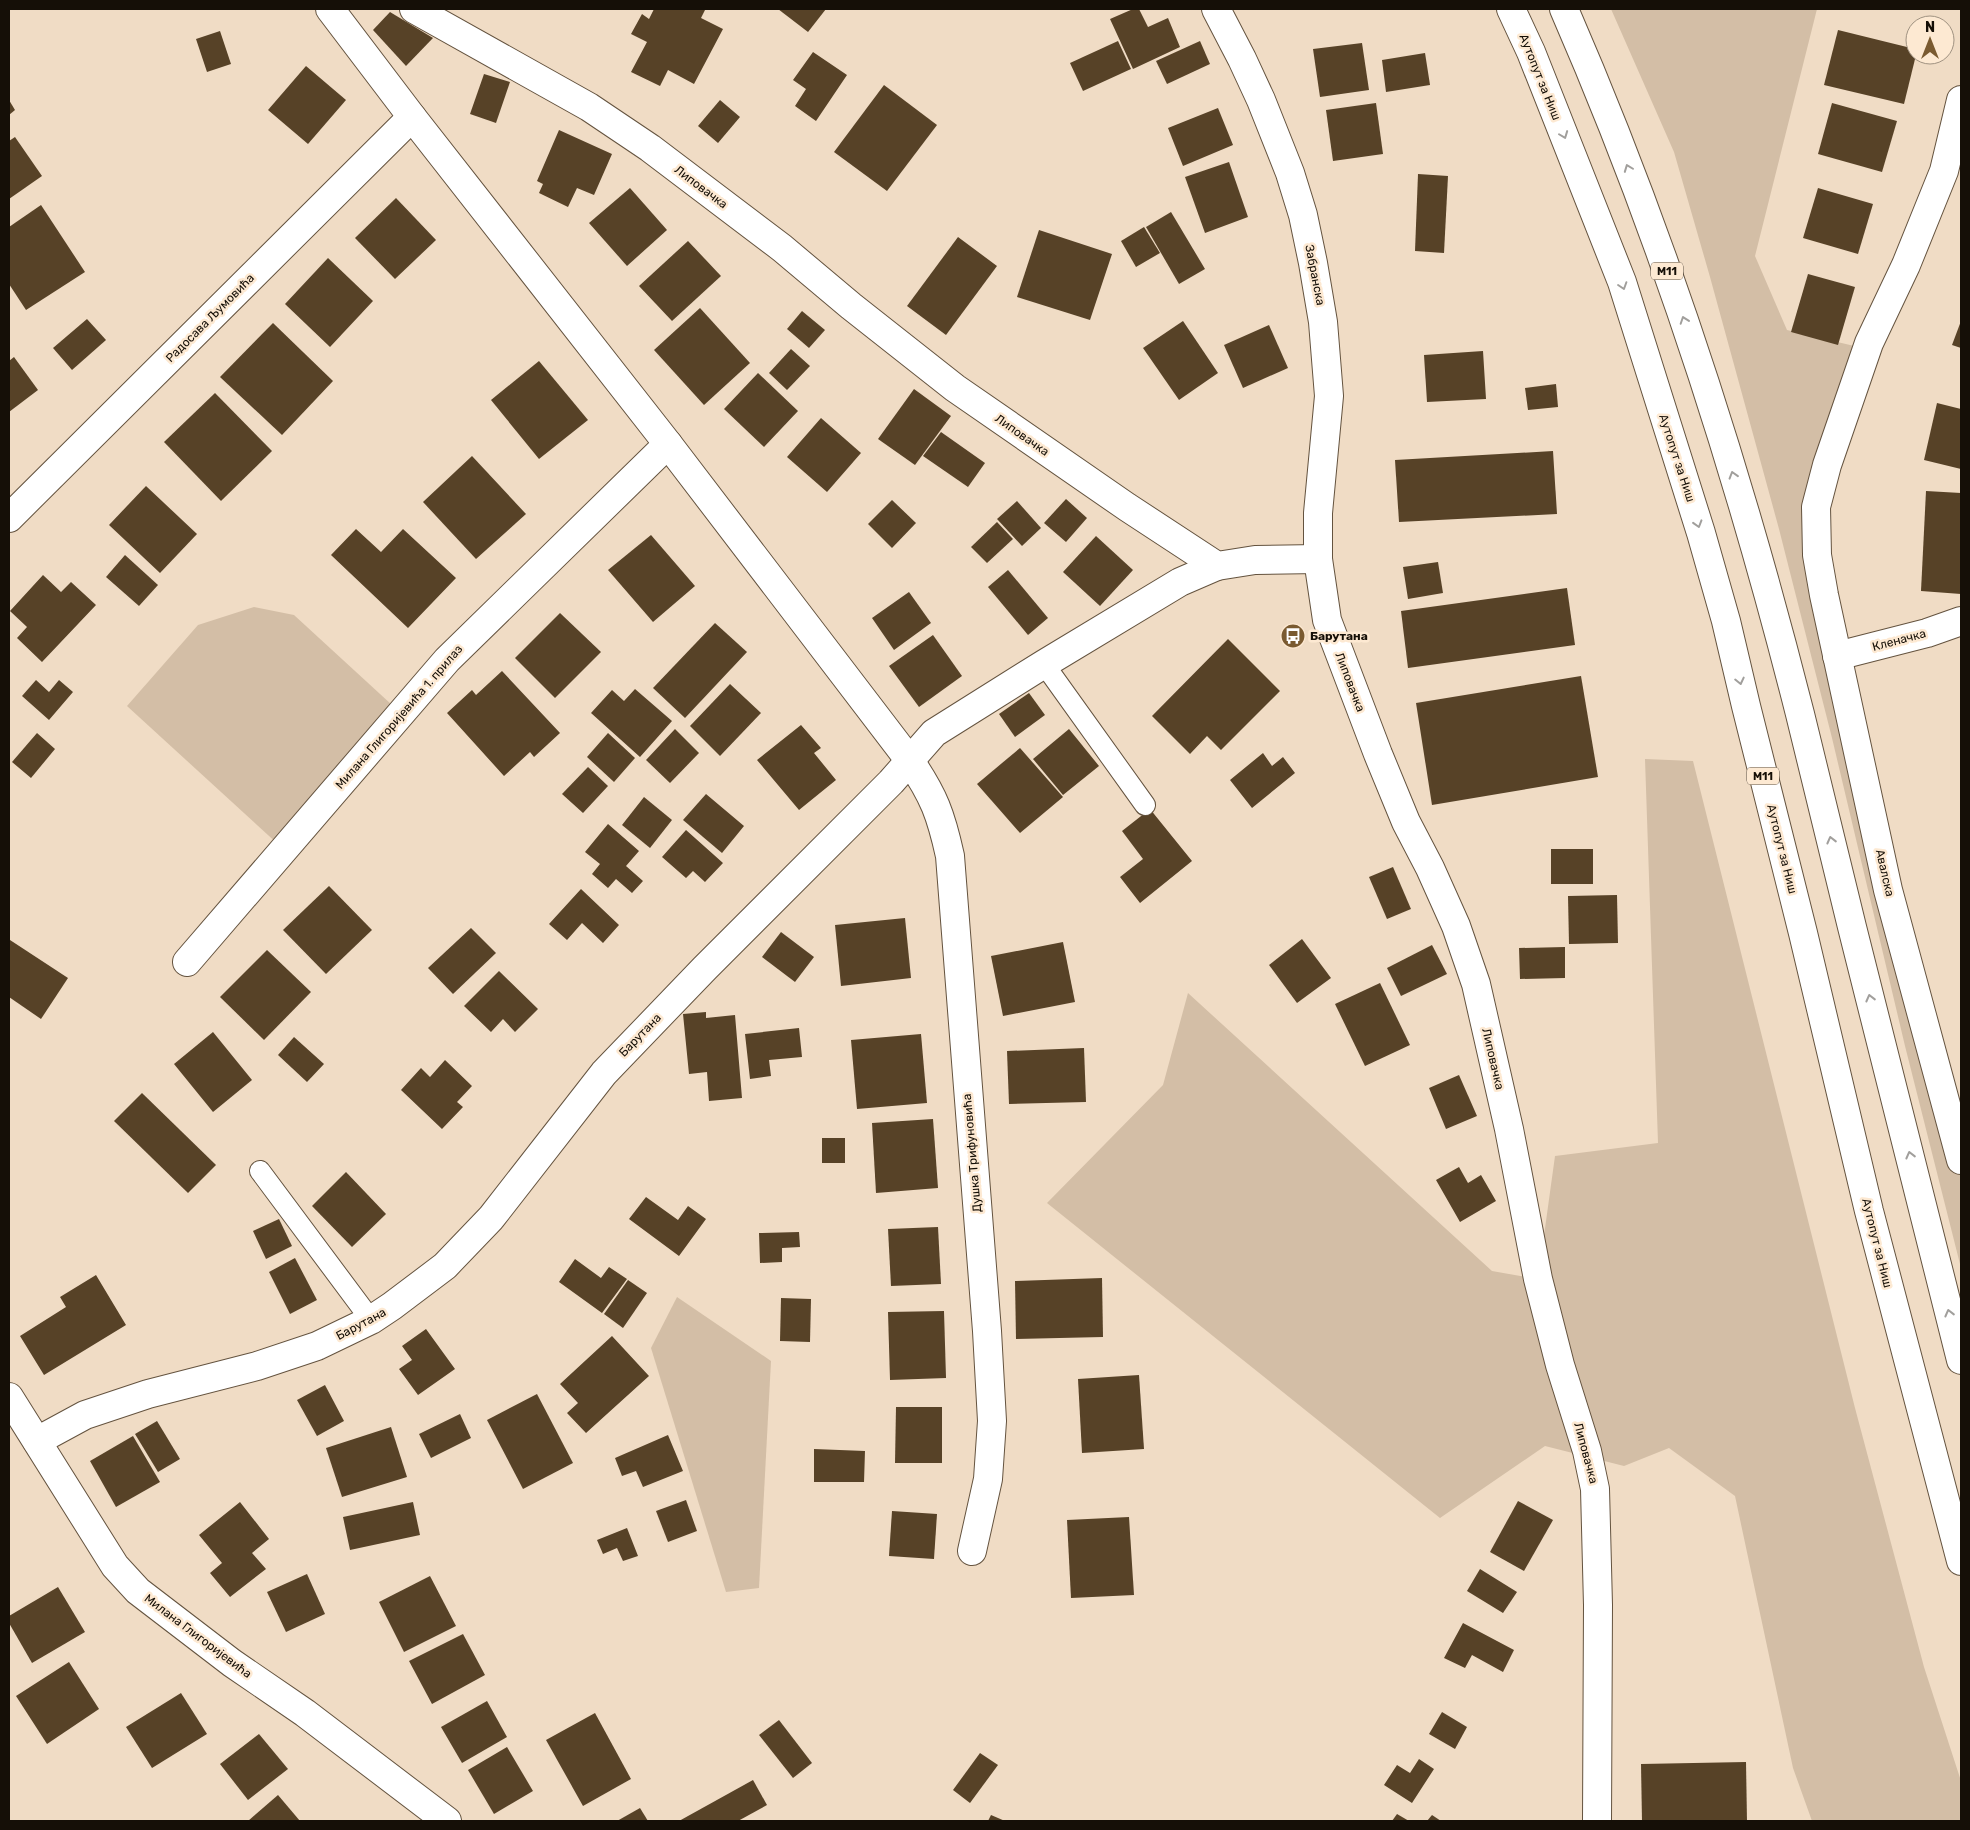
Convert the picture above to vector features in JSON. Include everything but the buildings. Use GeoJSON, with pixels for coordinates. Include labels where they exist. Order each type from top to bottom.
{"type":"FeatureCollection","features":[{"type":"Feature","properties":{"kind":"main road","name":"Душка Трифуновића"},"geometry":{"type":"LineString","coordinates":[[330,9],[412,117],[668,444],[910,761],[933,798],[942,822],[950,856],[992,1421],[989,1470],[972,1552]]}},
{"type":"Feature","properties":{"kind":"main road","name":"Липовачка"},"geometry":{"type":"LineString","coordinates":[[414,9],[589,106],[650,148],[782,248],[851,306],[955,388],[1127,507],[1217,566]]}},
{"type":"Feature","properties":{"kind":"main road","name":"Забранска"},"geometry":{"type":"LineString","coordinates":[[1216,9],[1261,100],[1290,173],[1303,215],[1313,263],[1323,322],[1329,396],[1320,483],[1318,558]]}},
{"type":"Feature","properties":{"kind":"main road","name":"Аутопут за Ниш"},"geometry":{"type":"LineString","coordinates":[[1511,9],[1531,52],[1622,282],[1701,533],[1726,621],[1806,942],[1869,1211],[1961,1561]]}},
{"type":"Feature","properties":{"kind":"main road","name":"M11"},"geometry":{"type":"LineString","coordinates":[[1564,9],[1588,63],[1658,243],[1701,370],[1752,539],[1800,713],[1961,1360]]}},
{"type":"Feature","properties":{"kind":"main road","name":"Авалска"},"geometry":{"type":"LineString","coordinates":[[1960,1151],[1888,890],[1824,595],[1817,555],[1816,507],[1827,465],[1869,343],[1906,265],[1944,171],[1961,100]]}},
{"type":"Feature","properties":{"kind":"main road","name":"Радосава Љумовића"},"geometry":{"type":"LineString","coordinates":[[9,518],[412,117]]}},
{"type":"Feature","properties":{"kind":"main road","name":"Милана Глигоријевића 1. прилаз"},"geometry":{"type":"LineString","coordinates":[[187,962],[447,660],[668,444]]}},
{"type":"Feature","properties":{"kind":"main road","name":"Липовачка"},"geometry":{"type":"LineString","coordinates":[[1318,558],[1325,608],[1337,647],[1406,822],[1430,868],[1456,926],[1476,984],[1509,1129],[1538,1279],[1560,1365],[1587,1451],[1595,1489],[1598,1605],[1597,1821]]}},
{"type":"Feature","properties":{"kind":"main road"},"geometry":{"type":"LineString","coordinates":[[1217,566],[1255,560],[1318,558]]}},
{"type":"Feature","properties":{"kind":"main road","name":"Барутана"},"geometry":{"type":"LineString","coordinates":[[37,1441],[85,1415],[148,1394],[257,1366],[317,1346],[371,1320],[392,1306],[445,1266],[491,1218],[604,1073],[910,761],[934,733],[1180,582],[1217,566]]}},
{"type":"Feature","properties":{"kind":"main road","name":"Кленачка"},"geometry":{"type":"LineString","coordinates":[[1837,656],[1961,621]]}},
{"type":"Feature","properties":{"kind":"main road","name":"Милана Глигоријевића"},"geometry":{"type":"LineString","coordinates":[[9,1397],[114,1566],[138,1591],[232,1663],[306,1713],[447,1821]]}},
{"type":"Feature","properties":{"kind":"lane"},"geometry":{"type":"LineString","coordinates":[[1044,664],[1145,805]]}},
{"type":"Feature","properties":{"kind":"lane"},"geometry":{"type":"LineString","coordinates":[[260,1171],[371,1320]]}},
{"type":"Feature","properties":{"kind":"shaded area"},"geometry":{"type":"Polygon","coordinates":[[[1611,9],[1817,9],[1755,256],[1787,330],[1871,350],[1816,507],[1961,1160],[1961,1268],[1905,1046],[1832,738],[1779,529],[1710,277],[1674,152],[1611,9]]]}},
{"type":"Feature","properties":{"kind":"shaded area"},"geometry":{"type":"Polygon","coordinates":[[[254,607],[294,615],[404,716],[280,846],[127,706],[198,625],[254,607]]]}},
{"type":"Feature","properties":{"kind":"shaded area"},"geometry":{"type":"Polygon","coordinates":[[[1645,759],[1693,761],[1855,1408],[1924,1667],[1961,1781],[1961,1821],[1812,1821],[1793,1768],[1735,1496],[1669,1448],[1624,1466],[1545,1446],[1440,1518],[1047,1203],[1163,1085],[1188,993],[1492,1271],[1538,1279],[1555,1156],[1658,1143],[1645,759]]]}},
{"type":"Feature","properties":{"kind":"shaded area"},"geometry":{"type":"Polygon","coordinates":[[[677,1297],[771,1361],[759,1588],[726,1592],[651,1348],[677,1297]]]}},
{"type":"Feature","properties":{"kind":"place","name":"Барутана"},"geometry":{"type":"Point","coordinates":[1293,636]}}]}
